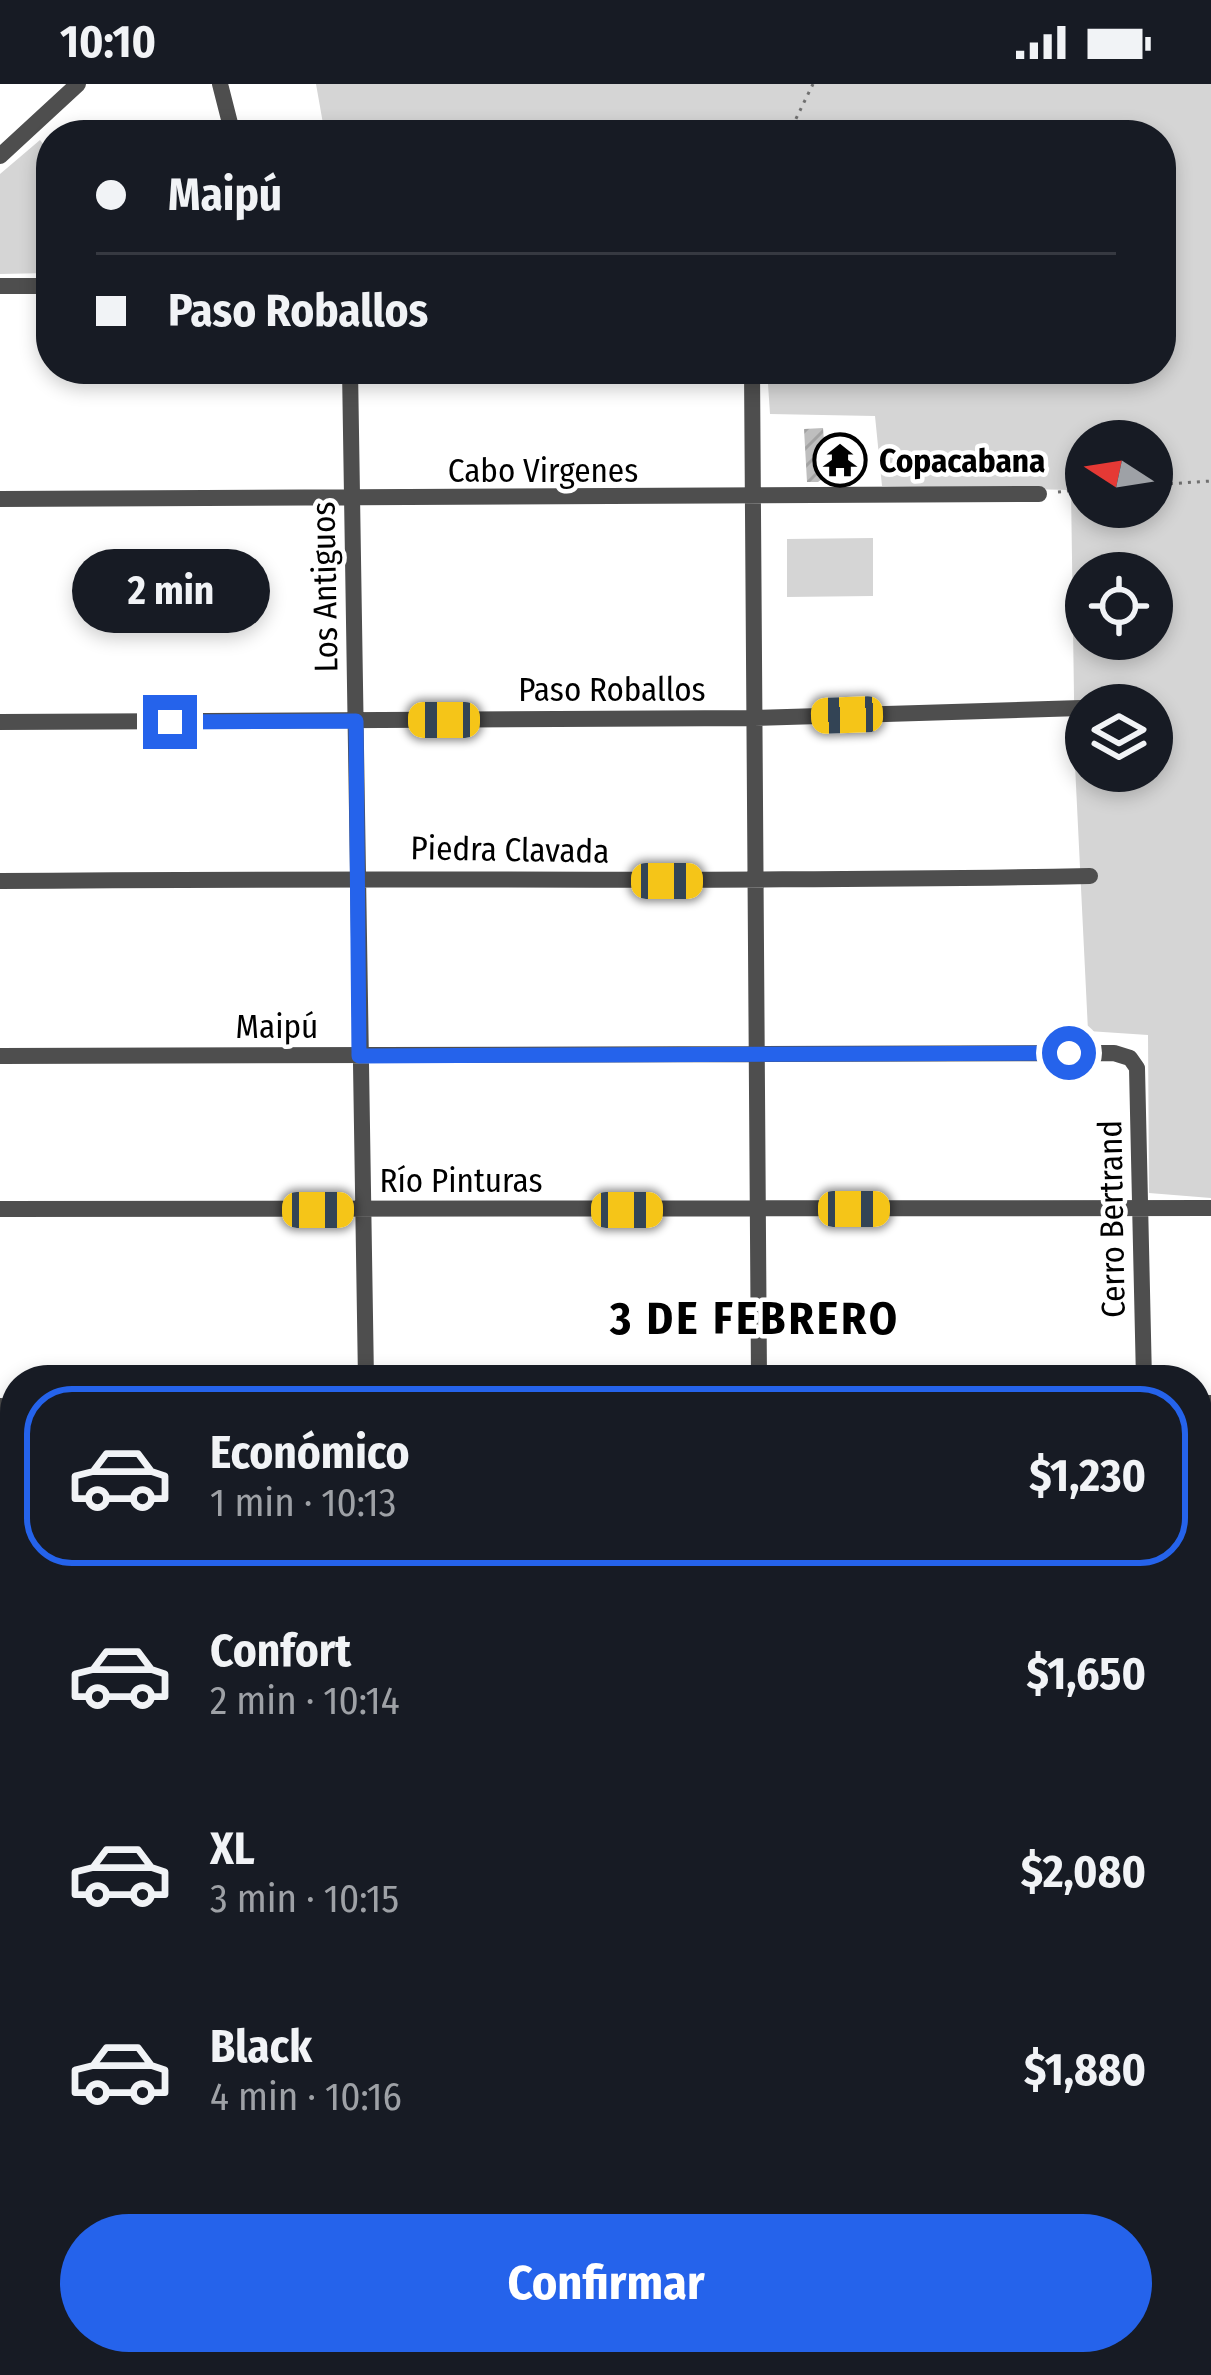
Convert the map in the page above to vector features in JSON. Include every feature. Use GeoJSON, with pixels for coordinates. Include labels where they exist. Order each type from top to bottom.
{"type":"FeatureCollection","features":[{"type":"Feature","properties":{"kind":"street"},"geometry":{"type":"LineString","coordinates":[[51,120],[78,84]]}},
{"type":"Feature","properties":{"kind":"street"},"geometry":{"type":"LineString","coordinates":[[220,84],[229,120]]}},
{"type":"Feature","properties":{"kind":"street"},"geometry":{"type":"LineString","coordinates":[[0,156],[36,134]]}},
{"type":"Feature","properties":{"kind":"street"},"geometry":{"type":"LineString","coordinates":[[0,286],[36,286]]}},
{"type":"Feature","properties":{"kind":"street","name":"Los Antiguos"},"geometry":{"type":"LineString","coordinates":[[350,384],[366,1365]]}},
{"type":"Feature","properties":{"kind":"street"},"geometry":{"type":"LineString","coordinates":[[752,384],[759,1365]]}},
{"type":"Feature","properties":{"kind":"street","name":"Cabo Virgenes"},"geometry":{"type":"LineString","coordinates":[[0,499],[754,499],[1039,494]]}},
{"type":"Feature","properties":{"kind":"street","name":"Paso Roballos"},"geometry":{"type":"LineString","coordinates":[[0,722],[754,718],[1065,708]]}},
{"type":"Feature","properties":{"kind":"street","name":"Piedra Clavada"},"geometry":{"type":"LineString","coordinates":[[0,881],[755,882],[1090,876]]}},
{"type":"Feature","properties":{"kind":"street","name":"Maipú"},"geometry":{"type":"LineString","coordinates":[[0,1056],[1114,1053],[1130,1058]]}},
{"type":"Feature","properties":{"kind":"street","name":"Cerro Bertrand"},"geometry":{"type":"LineString","coordinates":[[1130,1058],[1137,1068],[1144,1365]]}},
{"type":"Feature","properties":{"kind":"street","name":"Río Pinturas"},"geometry":{"type":"LineString","coordinates":[[0,1209],[1211,1208]]}},
{"type":"Feature","properties":{"kind":"path"},"geometry":{"type":"LineString","coordinates":[[795,120],[813,84]]}},
{"type":"Feature","properties":{"kind":"path"},"geometry":{"type":"LineString","coordinates":[[1173,484],[1211,481]]}},
{"type":"Feature","properties":{"kind":"path"},"geometry":{"type":"LineString","coordinates":[[1039,494],[1065,491]]}},
{"type":"Feature","properties":{"kind":"shaded area"},"geometry":{"type":"Polygon","coordinates":[[[316,84],[1211,84],[1211,1198],[1149,1193],[1148,1035],[1088,1031],[1076,792],[1173,792],[1173,684],[1074,684],[1073,660],[1173,660],[1173,552],[1072,552],[1072,528],[1173,528],[1173,420],[1065,420],[1065,490],[882,486],[875,416],[770,414],[768,384],[1176,384],[1176,120],[322,120],[316,84]]]}},
{"type":"Feature","properties":{"kind":"shaded area"},"geometry":{"type":"Polygon","coordinates":[[[36,143],[36,273],[0,274],[0,174],[36,143]]]}},
{"type":"Feature","properties":{"kind":"shaded area"},"geometry":{"type":"Polygon","coordinates":[[[873,538],[873,596],[787,597],[787,539],[873,538]]]}},
{"type":"Feature","properties":{"kind":"building"},"geometry":{"type":"Polygon","coordinates":[[[823,428],[824,441],[859,439],[859,470],[834,470],[818,482],[807,482],[804,429],[823,428]]]}},
{"type":"Feature","properties":{"kind":"place","name":"Copacabana"},"geometry":{"type":"Point","coordinates":[840,460]}},
{"type":"Feature","properties":{"kind":"district","name":"3 DE FEBRERO"},"geometry":{"type":"Point","coordinates":[755,1318]}},
{"type":"Feature","properties":{"kind":"route"},"geometry":{"type":"LineString","coordinates":[[170,722],[356,721],[359,1056],[1069,1053]]}}]}
